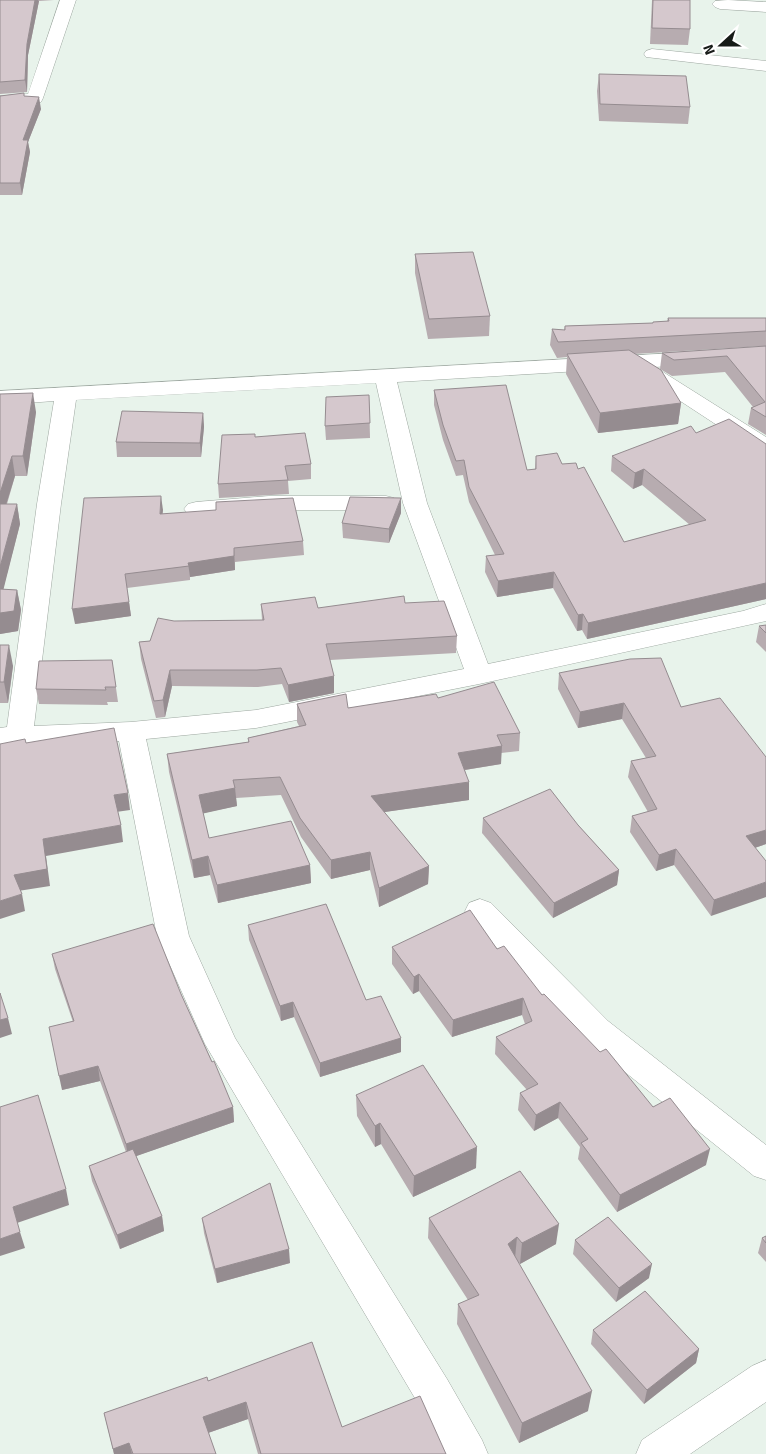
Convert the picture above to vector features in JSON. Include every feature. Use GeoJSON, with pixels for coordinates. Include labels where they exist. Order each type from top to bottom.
{"type":"FeatureCollection","features":[{"type":"Feature","properties":{"kind":"street"},"geometry":{"type":"LineString","coordinates":[[0,101],[35,98],[68,0]]}},
{"type":"Feature","properties":{"kind":"street"},"geometry":{"type":"LineString","coordinates":[[720,4],[766,7]]}},
{"type":"Feature","properties":{"kind":"street"},"geometry":{"type":"LineString","coordinates":[[652,54],[766,66]]}},
{"type":"Feature","properties":{"kind":"street"},"geometry":{"type":"LineString","coordinates":[[0,398],[766,354]]}},
{"type":"Feature","properties":{"kind":"street"},"geometry":{"type":"LineString","coordinates":[[632,362],[766,447]]}},
{"type":"Feature","properties":{"kind":"street"},"geometry":{"type":"LineString","coordinates":[[385,376],[415,503],[479,675]]}},
{"type":"Feature","properties":{"kind":"street"},"geometry":{"type":"LineString","coordinates":[[66,395],[10,737],[131,731],[256,718],[479,675],[739,620],[766,612]]}},
{"type":"Feature","properties":{"kind":"street"},"geometry":{"type":"LineString","coordinates":[[196,509],[269,503],[415,503]]}},
{"type":"Feature","properties":{"kind":"street"},"geometry":{"type":"LineString","coordinates":[[131,731],[173,936],[221,1044],[433,1392],[468,1454]]}},
{"type":"Feature","properties":{"kind":"street"},"geometry":{"type":"LineString","coordinates":[[480,911],[596,1030],[766,1165]]}},
{"type":"Feature","properties":{"kind":"street"},"geometry":{"type":"LineString","coordinates":[[656,1454],[766,1379]]}},
{"type":"Feature","properties":{"kind":"building"},"geometry":{"type":"Polygon","coordinates":[[[0,0],[35,0],[27,44],[25,80],[0,82],[0,0]]]}},
{"type":"Feature","properties":{"kind":"building"},"geometry":{"type":"Polygon","coordinates":[[[653,0],[690,0],[690,29],[652,28],[653,0]]]}},
{"type":"Feature","properties":{"kind":"building"},"geometry":{"type":"Polygon","coordinates":[[[599,74],[686,76],[690,107],[600,104],[599,74]]]}},
{"type":"Feature","properties":{"kind":"building"},"geometry":{"type":"Polygon","coordinates":[[[24,93],[24,96],[39,97],[23,140],[28,140],[20,183],[0,183],[0,96],[24,93]]]}},
{"type":"Feature","properties":{"kind":"building"},"geometry":{"type":"Polygon","coordinates":[[[473,252],[490,316],[429,319],[415,254],[473,252]]]}},
{"type":"Feature","properties":{"kind":"building"},"geometry":{"type":"Polygon","coordinates":[[[668,318],[766,318],[766,331],[558,342],[552,329],[565,330],[565,326],[653,323],[669,321],[668,318]]]}},
{"type":"Feature","properties":{"kind":"building"},"geometry":{"type":"Polygon","coordinates":[[[766,346],[766,417],[751,408],[765,402],[727,356],[674,360],[662,353],[766,346]]]}},
{"type":"Feature","properties":{"kind":"building"},"geometry":{"type":"Polygon","coordinates":[[[629,350],[661,370],[681,403],[600,413],[567,354],[629,350]]]}},
{"type":"Feature","properties":{"kind":"building"},"geometry":{"type":"Polygon","coordinates":[[[506,385],[527,470],[536,469],[536,456],[557,453],[562,464],[576,463],[578,469],[584,467],[624,542],[706,520],[644,469],[635,473],[612,456],[691,426],[696,433],[729,419],[766,444],[766,583],[588,623],[583,614],[578,615],[554,572],[498,581],[486,556],[504,554],[469,487],[464,460],[456,461],[443,425],[434,390],[506,385]]]}},
{"type":"Feature","properties":{"kind":"building"},"geometry":{"type":"Polygon","coordinates":[[[33,393],[23,456],[12,456],[0,493],[0,394],[33,393]]]}},
{"type":"Feature","properties":{"kind":"building"},"geometry":{"type":"Polygon","coordinates":[[[369,395],[370,423],[325,426],[326,397],[369,395]]]}},
{"type":"Feature","properties":{"kind":"building"},"geometry":{"type":"Polygon","coordinates":[[[122,411],[203,413],[200,443],[116,442],[122,411]]]}},
{"type":"Feature","properties":{"kind":"building"},"geometry":{"type":"Polygon","coordinates":[[[305,433],[311,464],[285,466],[288,480],[218,484],[222,435],[255,434],[255,437],[305,433]]]}},
{"type":"Feature","properties":{"kind":"building"},"geometry":{"type":"Polygon","coordinates":[[[161,496],[160,514],[216,510],[216,502],[293,498],[303,541],[234,548],[234,556],[188,563],[189,566],[125,574],[129,602],[72,609],[84,498],[161,496]]]}},
{"type":"Feature","properties":{"kind":"building"},"geometry":{"type":"Polygon","coordinates":[[[350,497],[401,498],[389,529],[342,523],[350,497]]]}},
{"type":"Feature","properties":{"kind":"building"},"geometry":{"type":"Polygon","coordinates":[[[0,504],[17,504],[0,567],[0,504]]]}},
{"type":"Feature","properties":{"kind":"building"},"geometry":{"type":"Polygon","coordinates":[[[0,589],[17,590],[14,611],[0,613],[0,589]]]}},
{"type":"Feature","properties":{"kind":"building"},"geometry":{"type":"Polygon","coordinates":[[[404,596],[405,603],[444,601],[457,636],[326,644],[334,676],[288,685],[281,668],[257,670],[170,670],[163,700],[154,701],[139,642],[150,641],[158,618],[174,621],[264,620],[261,604],[315,597],[318,608],[404,596]]]}},
{"type":"Feature","properties":{"kind":"building"},"geometry":{"type":"Polygon","coordinates":[[[766,625],[766,633],[759,626],[766,625]]]}},
{"type":"Feature","properties":{"kind":"building"},"geometry":{"type":"Polygon","coordinates":[[[0,645],[9,645],[4,682],[0,682],[0,645]]]}},
{"type":"Feature","properties":{"kind":"building"},"geometry":{"type":"Polygon","coordinates":[[[661,658],[681,707],[720,698],[766,757],[766,830],[746,836],[766,861],[766,882],[714,900],[676,849],[659,855],[632,816],[657,809],[631,761],[656,756],[624,703],[580,712],[559,673],[630,659],[661,658]]]}},
{"type":"Feature","properties":{"kind":"building"},"geometry":{"type":"Polygon","coordinates":[[[112,660],[116,687],[105,687],[106,690],[36,689],[39,661],[112,660]]]}},
{"type":"Feature","properties":{"kind":"building"},"geometry":{"type":"Polygon","coordinates":[[[494,682],[520,733],[497,735],[502,746],[458,753],[469,782],[371,796],[429,866],[379,888],[370,852],[331,860],[300,818],[280,777],[233,780],[235,788],[199,795],[209,838],[291,821],[310,865],[217,885],[208,856],[192,860],[167,754],[249,742],[248,738],[306,725],[297,704],[346,694],[348,708],[436,694],[438,698],[494,682]]]}},
{"type":"Feature","properties":{"kind":"building"},"geometry":{"type":"Polygon","coordinates":[[[114,728],[128,793],[114,795],[121,825],[43,839],[47,869],[14,875],[22,894],[0,901],[0,744],[25,739],[26,743],[114,728]]]}},
{"type":"Feature","properties":{"kind":"building"},"geometry":{"type":"Polygon","coordinates":[[[550,789],[578,825],[619,870],[554,903],[483,818],[550,789]]]}},
{"type":"Feature","properties":{"kind":"building"},"geometry":{"type":"Polygon","coordinates":[[[326,904],[366,1000],[381,996],[401,1038],[320,1063],[293,1002],[280,1006],[248,925],[326,904]]]}},
{"type":"Feature","properties":{"kind":"building"},"geometry":{"type":"Polygon","coordinates":[[[470,910],[497,949],[504,946],[542,995],[544,994],[600,1052],[606,1049],[653,1107],[670,1098],[710,1149],[620,1195],[581,1143],[588,1139],[560,1102],[536,1115],[520,1093],[538,1084],[496,1037],[532,1021],[523,998],[453,1020],[419,974],[414,977],[392,947],[470,910]]]}},
{"type":"Feature","properties":{"kind":"building"},"geometry":{"type":"Polygon","coordinates":[[[153,924],[181,994],[212,1062],[214,1061],[233,1107],[126,1144],[98,1066],[59,1076],[49,1027],[74,1021],[52,954],[153,924]]]}},
{"type":"Feature","properties":{"kind":"building"},"geometry":{"type":"Polygon","coordinates":[[[0,993],[8,1018],[0,1020],[0,993]]]}},
{"type":"Feature","properties":{"kind":"building"},"geometry":{"type":"Polygon","coordinates":[[[423,1065],[477,1147],[414,1176],[380,1123],[375,1126],[356,1095],[423,1065]]]}},
{"type":"Feature","properties":{"kind":"building"},"geometry":{"type":"Polygon","coordinates":[[[38,1095],[66,1189],[13,1207],[20,1232],[0,1239],[0,1107],[38,1095]]]}},
{"type":"Feature","properties":{"kind":"building"},"geometry":{"type":"Polygon","coordinates":[[[133,1149],[162,1216],[117,1235],[89,1166],[133,1149]]]}},
{"type":"Feature","properties":{"kind":"building"},"geometry":{"type":"Polygon","coordinates":[[[520,1171],[559,1224],[522,1243],[517,1237],[508,1244],[592,1391],[522,1423],[458,1304],[479,1295],[429,1218],[520,1171]]]}},
{"type":"Feature","properties":{"kind":"building"},"geometry":{"type":"Polygon","coordinates":[[[270,1183],[289,1249],[215,1269],[202,1218],[270,1183]]]}},
{"type":"Feature","properties":{"kind":"building"},"geometry":{"type":"Polygon","coordinates":[[[608,1217],[652,1264],[619,1288],[575,1240],[608,1217]]]}},
{"type":"Feature","properties":{"kind":"building"},"geometry":{"type":"Polygon","coordinates":[[[645,1291],[699,1349],[647,1390],[593,1330],[645,1291]]]}},
{"type":"Feature","properties":{"kind":"building"},"geometry":{"type":"Polygon","coordinates":[[[312,1342],[342,1427],[420,1396],[446,1454],[261,1454],[246,1402],[203,1417],[216,1454],[133,1454],[129,1443],[113,1449],[104,1413],[207,1377],[208,1381],[312,1342]]]}}]}
